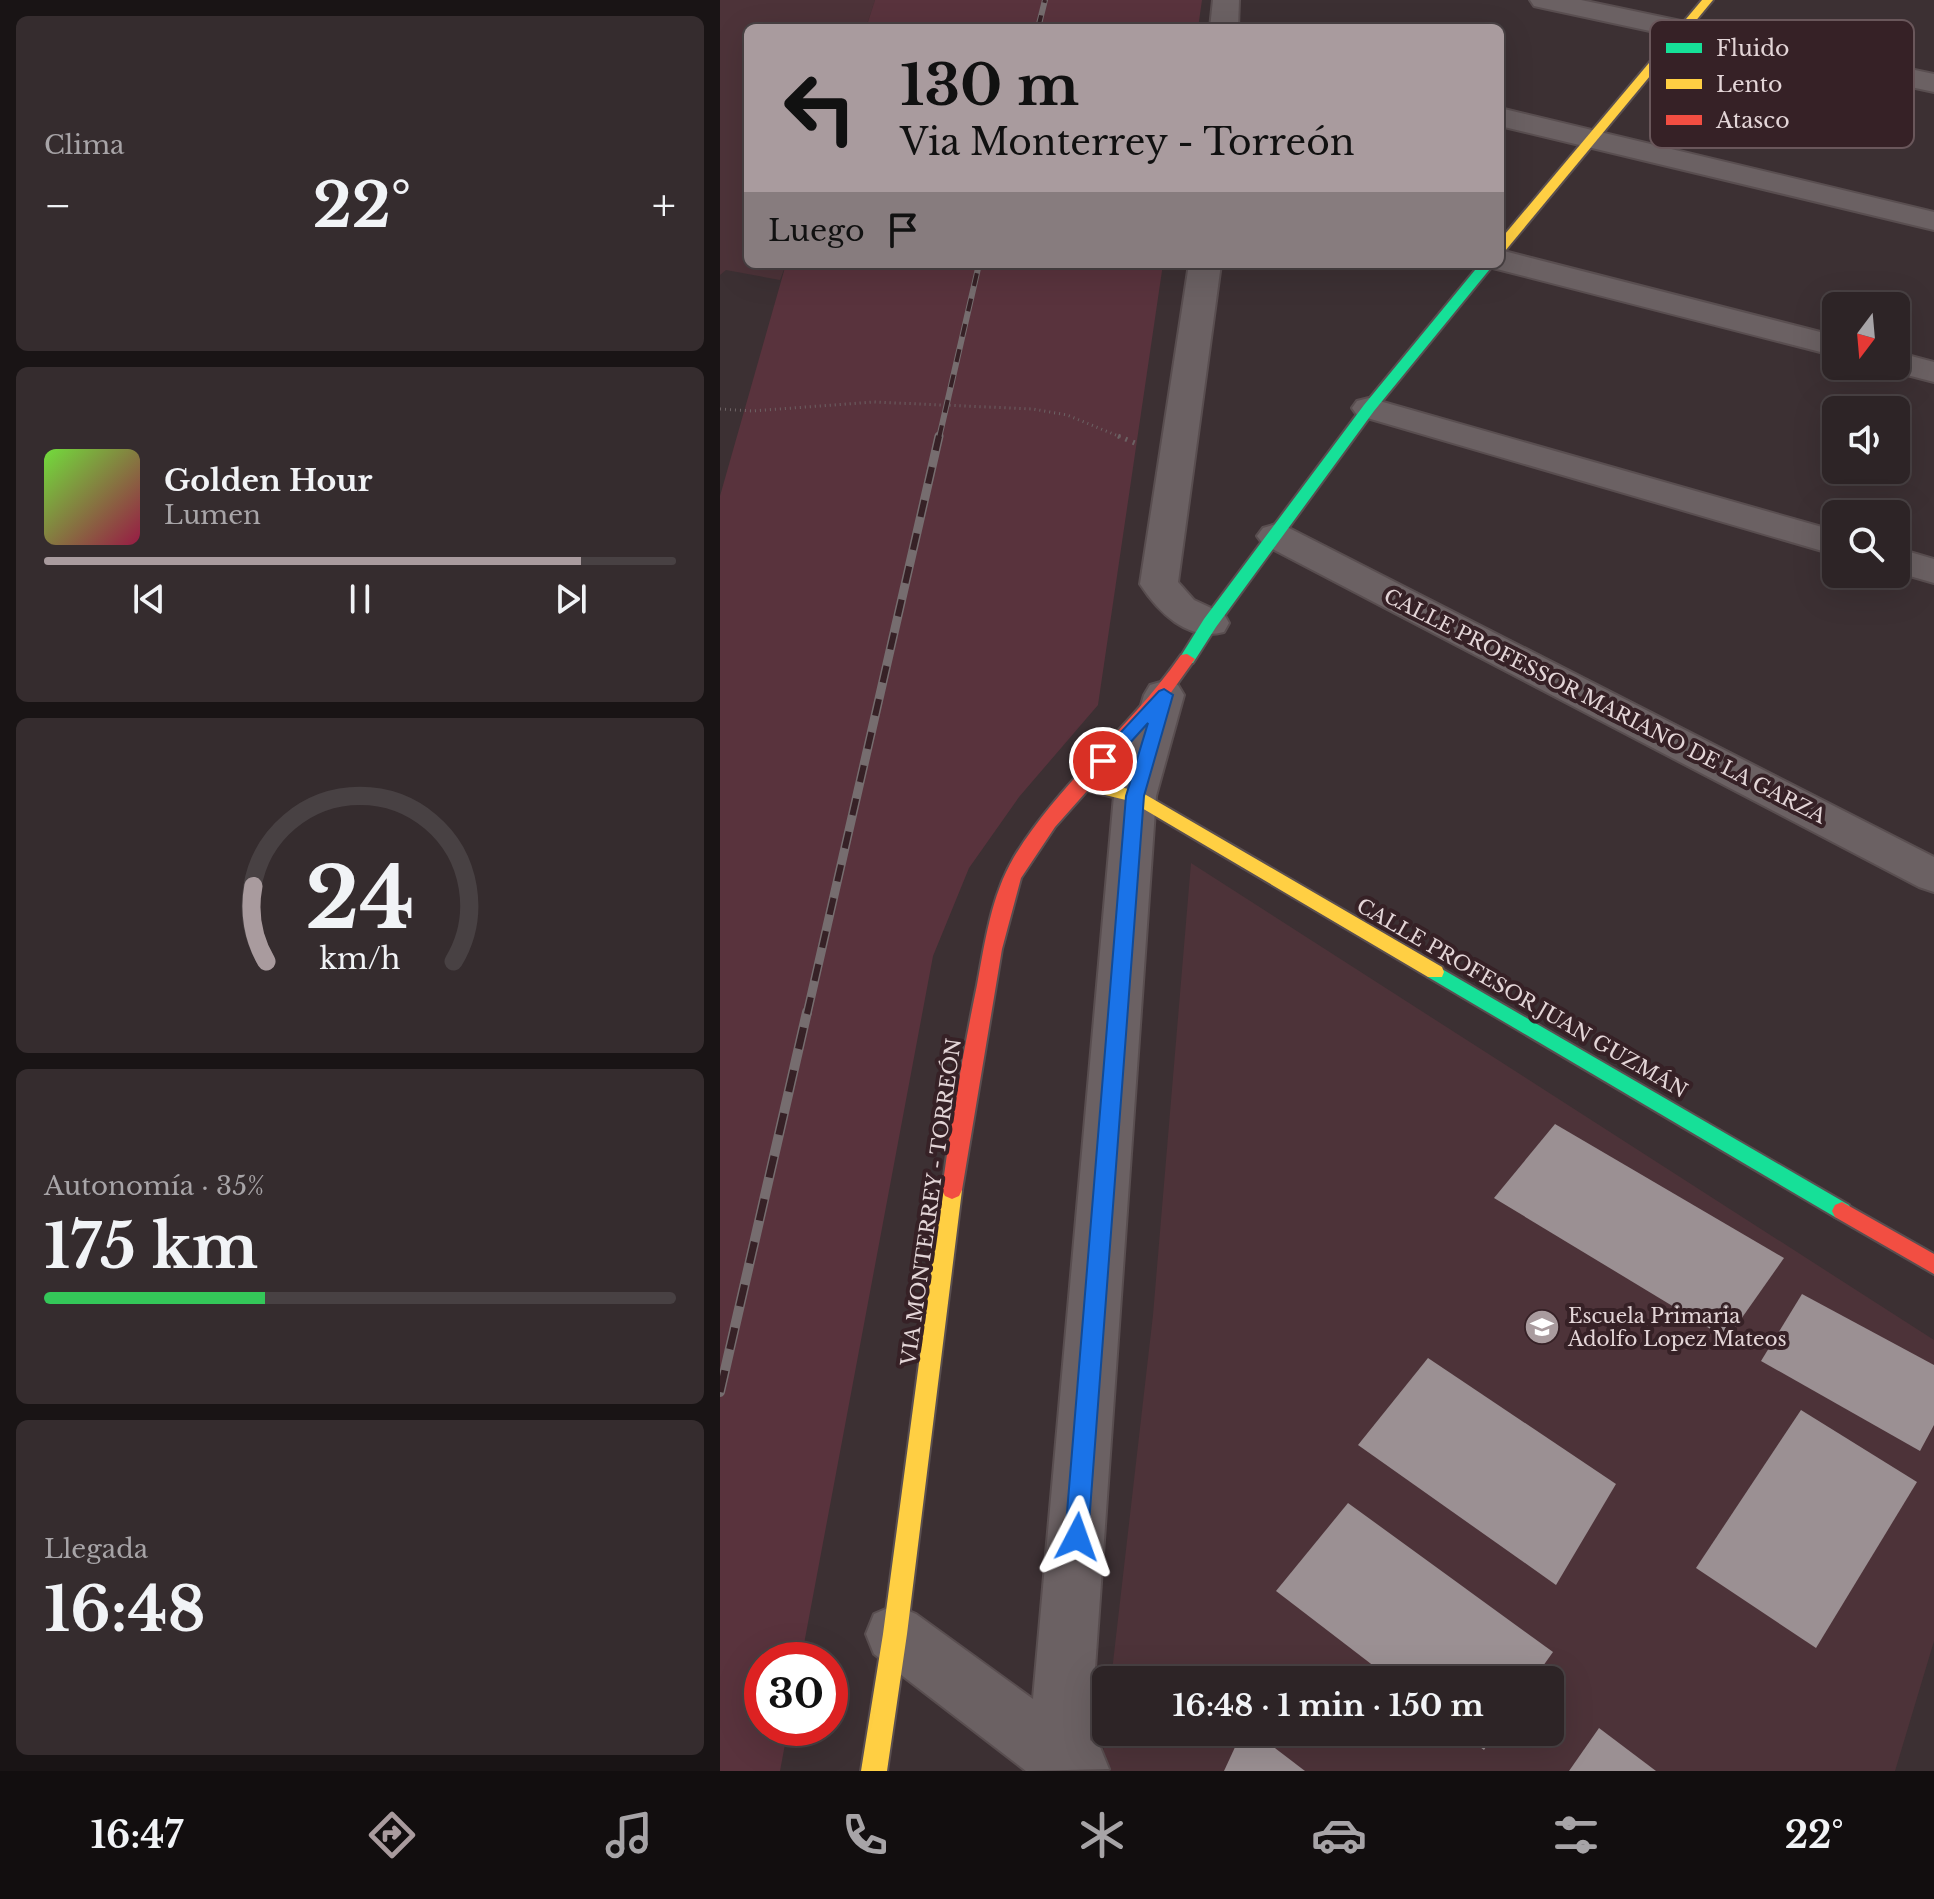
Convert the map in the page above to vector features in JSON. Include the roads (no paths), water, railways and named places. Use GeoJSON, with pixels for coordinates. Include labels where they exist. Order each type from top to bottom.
{"type":"FeatureCollection","features":[{"type":"Feature","properties":{"kind":"street"},"geometry":{"type":"LineString","coordinates":[[1224,24],[1226,0]]}},
{"type":"Feature","properties":{"kind":"street"},"geometry":{"type":"LineString","coordinates":[[1543,0],[1650,22]]}},
{"type":"Feature","properties":{"kind":"street"},"geometry":{"type":"LineString","coordinates":[[1693,20],[1708,0]]}},
{"type":"Feature","properties":{"kind":"street"},"geometry":{"type":"LineString","coordinates":[[1504,243],[1650,70]]}},
{"type":"Feature","properties":{"kind":"street"},"geometry":{"type":"LineString","coordinates":[[1914,79],[1934,83]]}},
{"type":"Feature","properties":{"kind":"street"},"geometry":{"type":"LineString","coordinates":[[1504,118],[1934,221]]}},
{"type":"Feature","properties":{"kind":"street"},"geometry":{"type":"LineString","coordinates":[[1504,261],[1822,342]]}},
{"type":"Feature","properties":{"kind":"street"},"geometry":{"type":"LineString","coordinates":[[1204,268],[1159,584],[1180,609],[1210,623]]}},
{"type":"Feature","properties":{"kind":"street","name":"VIA MONTERREY - TORREÓN"},"geometry":{"type":"LineString","coordinates":[[874,1771],[895,1634],[965,1090],[1002,903],[1028,849],[1082,784],[1164,695],[1210,623],[1369,408],[1484,268]]}},
{"type":"Feature","properties":{"kind":"street"},"geometry":{"type":"LineString","coordinates":[[1910,366],[1934,372]]}},
{"type":"Feature","properties":{"kind":"street"},"geometry":{"type":"LineString","coordinates":[[1369,408],[1822,539]]}},
{"type":"Feature","properties":{"kind":"street","name":"CALLE PROFESSOR MARIANO DE LA GARZA"},"geometry":{"type":"LineString","coordinates":[[1276,536],[1934,876]]}},
{"type":"Feature","properties":{"kind":"street"},"geometry":{"type":"LineString","coordinates":[[1910,564],[1934,571]]}},
{"type":"Feature","properties":{"kind":"street"},"geometry":{"type":"LineString","coordinates":[[1066,1765],[1135,796],[1164,695]]}},
{"type":"Feature","properties":{"kind":"street","name":"CALLE PROFESOR JUAN GUZMÁN"},"geometry":{"type":"LineString","coordinates":[[1082,784],[1135,796],[1934,1265]]}},
{"type":"Feature","properties":{"kind":"street"},"geometry":{"type":"LineString","coordinates":[[895,1634],[1066,1765]]}},
{"type":"Feature","properties":{"kind":"railway"},"geometry":{"type":"LineString","coordinates":[[1039,24],[1045,0]]}},
{"type":"Feature","properties":{"kind":"railway"},"geometry":{"type":"LineString","coordinates":[[939,438],[978,268]]}},
{"type":"Feature","properties":{"kind":"railway"},"geometry":{"type":"LineString","coordinates":[[807,1014],[939,436]]}},
{"type":"Feature","properties":{"kind":"railway"},"geometry":{"type":"LineString","coordinates":[[720,1392],[807,1012]]}},
{"type":"Feature","properties":{"kind":"place","name":"Escuela Primaria Adolfo Lopez Mateos"},"geometry":{"type":"Point","coordinates":[1542,1327]}}]}
